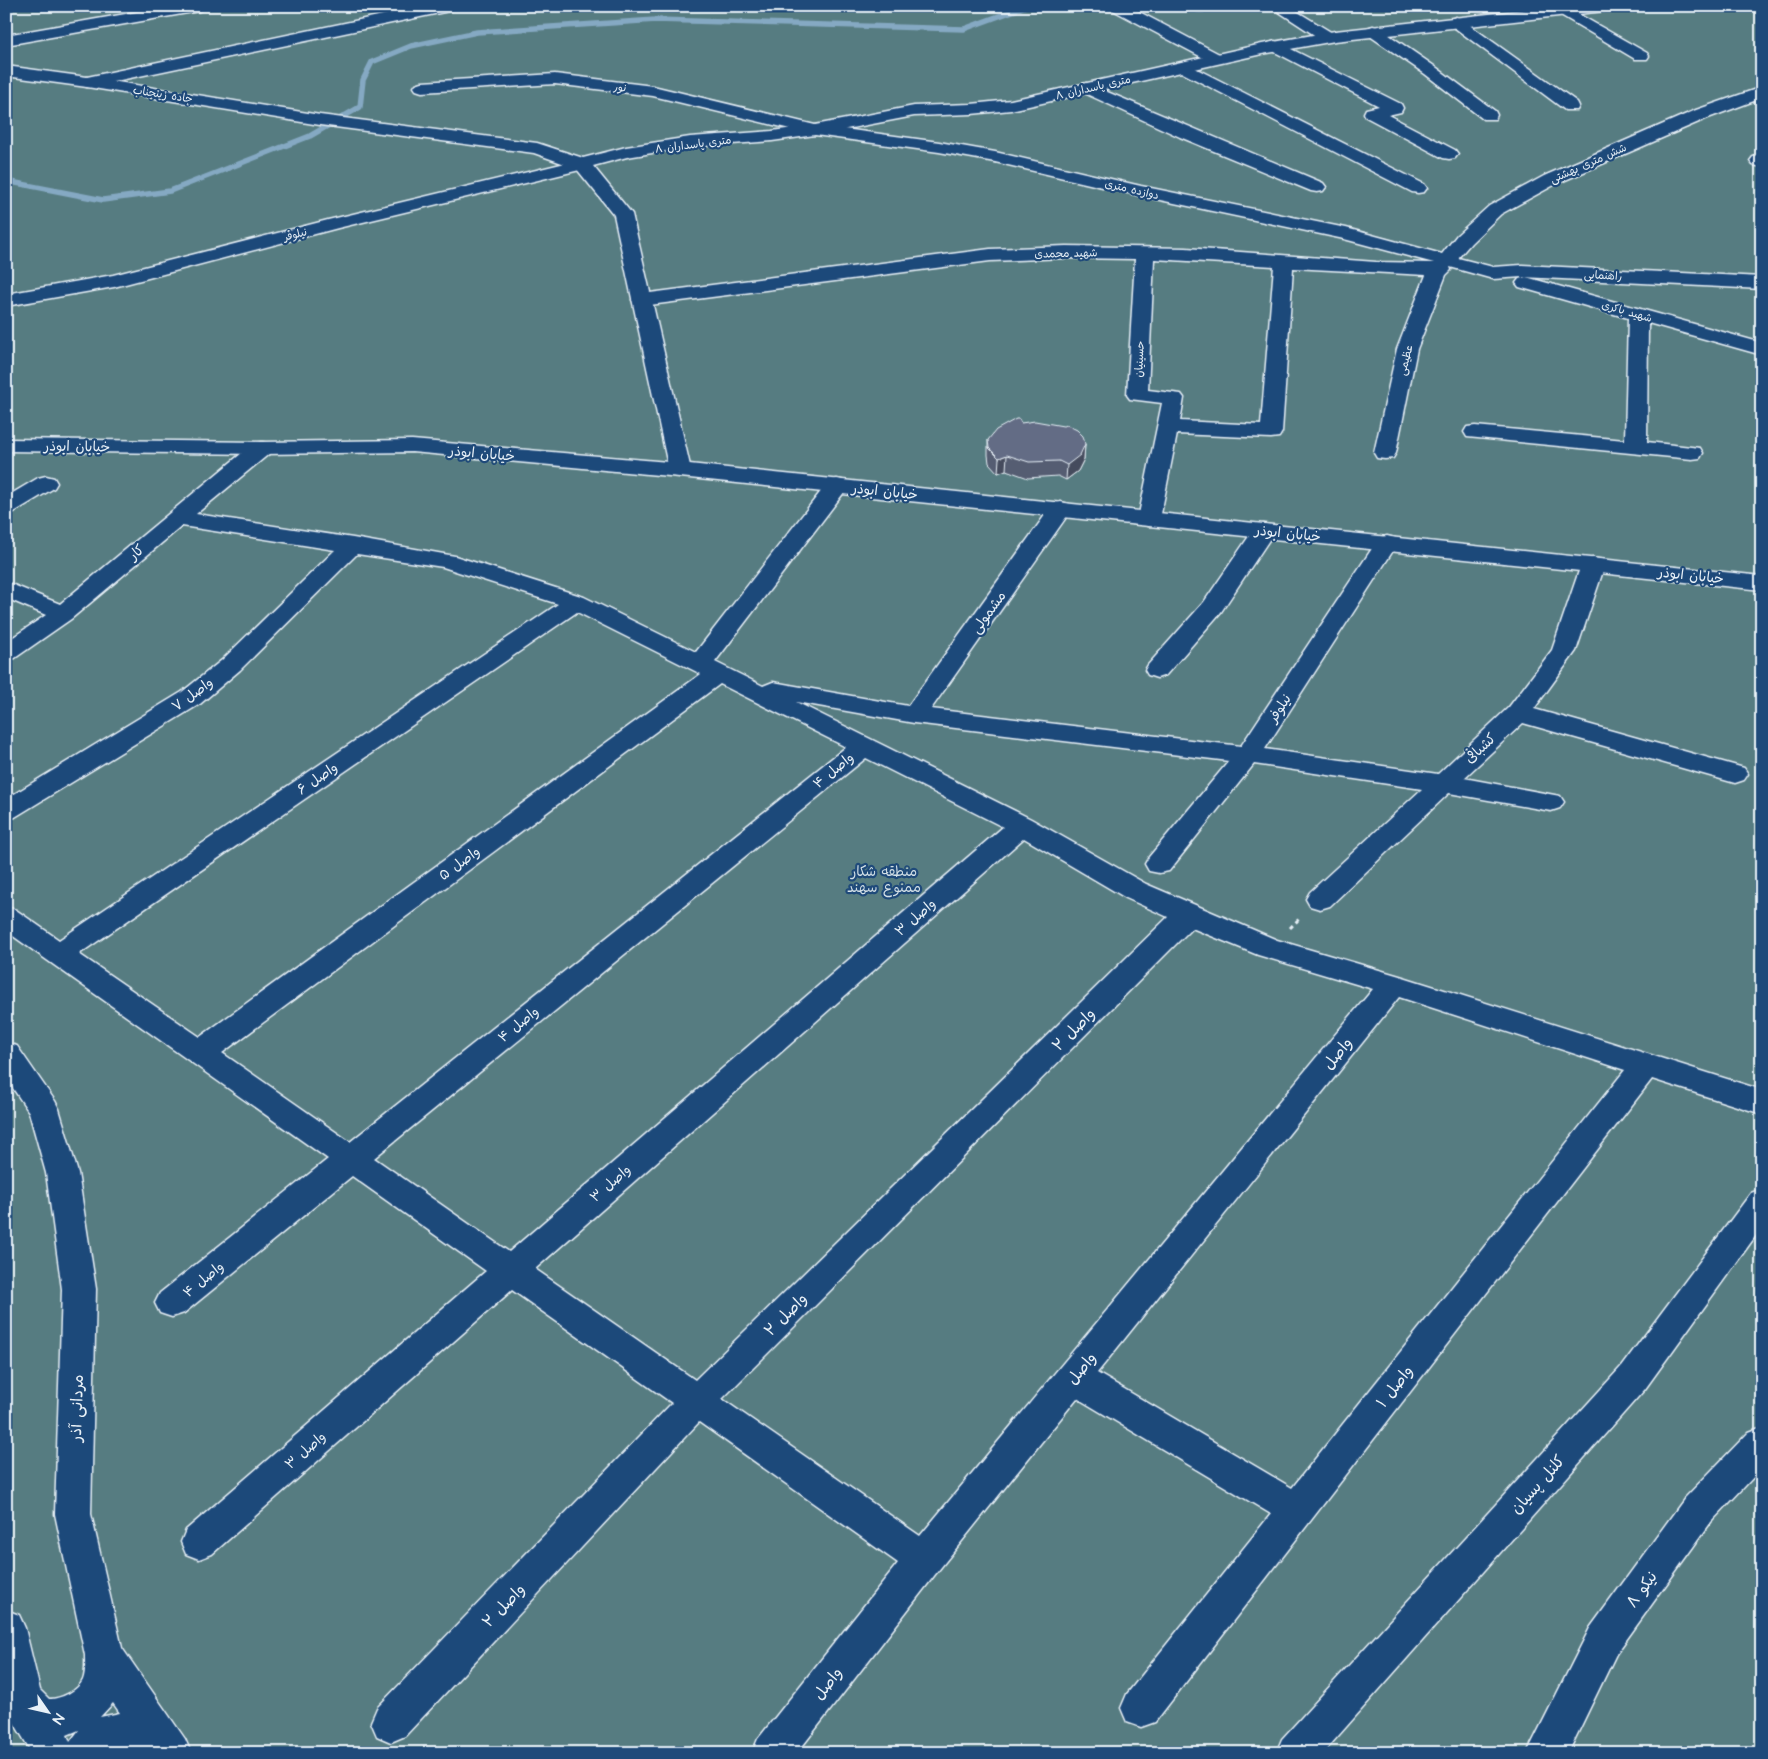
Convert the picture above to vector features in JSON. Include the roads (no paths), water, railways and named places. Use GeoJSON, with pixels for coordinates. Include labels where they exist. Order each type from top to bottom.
{"type":"FeatureCollection","features":[{"type":"Feature","properties":{"kind":"street"},"geometry":{"type":"LineString","coordinates":[[6,40],[199,6]]}},
{"type":"Feature","properties":{"kind":"street"},"geometry":{"type":"LineString","coordinates":[[86,82],[449,6]]}},
{"type":"Feature","properties":{"kind":"street"},"geometry":{"type":"LineString","coordinates":[[1116,6],[1216,59]]}},
{"type":"Feature","properties":{"kind":"street"},"geometry":{"type":"LineString","coordinates":[[1278,6],[1328,37]]}},
{"type":"Feature","properties":{"kind":"street"},"geometry":{"type":"LineString","coordinates":[[1450,6],[1474,20]]}},
{"type":"Feature","properties":{"kind":"street","name":"۸ متری پاسداران"},"geometry":{"type":"LineString","coordinates":[[582,164],[626,152],[690,142],[772,136],[815,130],[914,111],[971,109],[1011,105],[1275,46],[1328,37],[1603,6]]}},
{"type":"Feature","properties":{"kind":"street"},"geometry":{"type":"LineString","coordinates":[[1564,10],[1641,56]]}},
{"type":"Feature","properties":{"kind":"street"},"geometry":{"type":"LineString","coordinates":[[1456,22],[1571,106]]}},
{"type":"Feature","properties":{"kind":"street"},"geometry":{"type":"LineString","coordinates":[[1373,31],[1431,71],[1489,115]]}},
{"type":"Feature","properties":{"kind":"street"},"geometry":{"type":"LineString","coordinates":[[1275,46],[1395,108],[1372,113],[1449,154]]}},
{"type":"Feature","properties":{"kind":"street"},"geometry":{"type":"LineString","coordinates":[[1183,67],[1418,188]]}},
{"type":"Feature","properties":{"kind":"street","name":"جاده زینجناب"},"geometry":{"type":"LineString","coordinates":[[6,71],[320,120],[537,148],[582,164]]}},
{"type":"Feature","properties":{"kind":"street","name":"نور"},"geometry":{"type":"LineString","coordinates":[[422,87],[555,79],[653,91],[815,130]]}},
{"type":"Feature","properties":{"kind":"street"},"geometry":{"type":"LineString","coordinates":[[1086,88],[1186,133],[1317,187]]}},
{"type":"Feature","properties":{"kind":"street","name":"شش متری بهشتی"},"geometry":{"type":"LineString","coordinates":[[1442,265],[1464,239],[1495,210],[1550,180],[1702,114],[1762,92]]}},
{"type":"Feature","properties":{"kind":"street","name":"دوازده متری"},"geometry":{"type":"LineString","coordinates":[[815,130],[939,147],[995,157],[1141,191],[1346,234],[1442,265]]}},
{"type":"Feature","properties":{"kind":"street"},"geometry":{"type":"LineString","coordinates":[[582,164],[623,214],[680,470]]}},
{"type":"Feature","properties":{"kind":"street","name":"نیلوفر"},"geometry":{"type":"LineString","coordinates":[[6,300],[114,280],[344,221],[582,164]]}},
{"type":"Feature","properties":{"kind":"street","name":"شهید محمدی"},"geometry":{"type":"LineString","coordinates":[[642,300],[990,255],[1066,252],[1145,253],[1376,268],[1442,265]]}},
{"type":"Feature","properties":{"kind":"street","name":"حسینیان"},"geometry":{"type":"LineString","coordinates":[[1145,253],[1137,395],[1174,398],[1149,519]]}},
{"type":"Feature","properties":{"kind":"street"},"geometry":{"type":"LineString","coordinates":[[1168,427],[1271,432],[1284,261]]}},
{"type":"Feature","properties":{"kind":"street","name":"راهنمایی"},"geometry":{"type":"LineString","coordinates":[[1442,265],[1493,273],[1522,272],[1762,283]]}},
{"type":"Feature","properties":{"kind":"street","name":"عظیمی"},"geometry":{"type":"LineString","coordinates":[[1385,453],[1407,349],[1442,265]]}},
{"type":"Feature","properties":{"kind":"street","name":"شهید باکری"},"geometry":{"type":"LineString","coordinates":[[1493,273],[1762,349]]}},
{"type":"Feature","properties":{"kind":"street"},"geometry":{"type":"LineString","coordinates":[[1636,446],[1638,314]]}},
{"type":"Feature","properties":{"kind":"street"},"geometry":{"type":"LineString","coordinates":[[1475,432],[1636,446],[1692,454]]}},
{"type":"Feature","properties":{"kind":"street","name":"خیابان ابوذر"},"geometry":{"type":"LineString","coordinates":[[6,445],[262,448],[412,446],[680,470],[1762,583]]}},
{"type":"Feature","properties":{"kind":"street","name":"کار"},"geometry":{"type":"LineString","coordinates":[[6,653],[63,614],[262,448]]}},
{"type":"Feature","properties":{"kind":"street"},"geometry":{"type":"LineString","coordinates":[[6,507],[46,483]]}},
{"type":"Feature","properties":{"kind":"street","name":"واصل ۵"},"geometry":{"type":"LineString","coordinates":[[200,1053],[720,674],[837,486]]}},
{"type":"Feature","properties":{"kind":"street","name":"مشمولی"},"geometry":{"type":"LineString","coordinates":[[914,715],[1061,509]]}},
{"type":"Feature","properties":{"kind":"street"},"geometry":{"type":"LineString","coordinates":[[176,518],[447,561],[576,602],[1022,825],[1136,891],[1188,915],[1268,948],[1393,984],[1762,1102]]}},
{"type":"Feature","properties":{"kind":"street"},"geometry":{"type":"LineString","coordinates":[[1157,670],[1213,607],[1264,531]]}},
{"type":"Feature","properties":{"kind":"street","name":"نیلوفر"},"geometry":{"type":"LineString","coordinates":[[1159,864],[1248,755],[1387,544]]}},
{"type":"Feature","properties":{"kind":"street","name":"واصل ۷"},"geometry":{"type":"LineString","coordinates":[[6,811],[191,698],[231,665],[353,545]]}},
{"type":"Feature","properties":{"kind":"street","name":"کشبافی"},"geometry":{"type":"LineString","coordinates":[[1320,899],[1518,713],[1564,651],[1593,565]]}},
{"type":"Feature","properties":{"kind":"street"},"geometry":{"type":"LineString","coordinates":[[6,589],[63,614]]}},
{"type":"Feature","properties":{"kind":"street","name":"واصل ۶"},"geometry":{"type":"LineString","coordinates":[[58,954],[576,602]]}},
{"type":"Feature","properties":{"kind":"street"},"geometry":{"type":"LineString","coordinates":[[720,674],[914,715],[1248,755],[1551,802]]}},
{"type":"Feature","properties":{"kind":"street"},"geometry":{"type":"LineString","coordinates":[[1518,713],[1735,774]]}},
{"type":"Feature","properties":{"kind":"street","name":"واصل ۴"},"geometry":{"type":"LineString","coordinates":[[172,1303],[864,746]]}},
{"type":"Feature","properties":{"kind":"street","name":"واصل ۳"},"geometry":{"type":"LineString","coordinates":[[199,1542],[1022,825]]}},
{"type":"Feature","properties":{"kind":"street","name":"واصل ۲"},"geometry":{"type":"LineString","coordinates":[[391,1722],[698,1400],[1188,915]]}},
{"type":"Feature","properties":{"kind":"street"},"geometry":{"type":"LineString","coordinates":[[6,917],[924,1560]]}},
{"type":"Feature","properties":{"kind":"street","name":"واصل"},"geometry":{"type":"LineString","coordinates":[[772,1753],[924,1560],[1393,984]]}},
{"type":"Feature","properties":{"kind":"street","name":"مردانی آذر"},"geometry":{"type":"LineString","coordinates":[[6,1054],[44,1109],[62,1173],[79,1289],[73,1514],[104,1655],[171,1753]]}},
{"type":"Feature","properties":{"kind":"street","name":"واصل ۱"},"geometry":{"type":"LineString","coordinates":[[1141,1708],[1646,1065]]}},
{"type":"Feature","properties":{"kind":"street","name":"کلنل پسیان"},"geometry":{"type":"LineString","coordinates":[[1304,1750],[1633,1378],[1762,1202]]}},
{"type":"Feature","properties":{"kind":"street"},"geometry":{"type":"LineString","coordinates":[[1073,1377],[1297,1510]]}},
{"type":"Feature","properties":{"kind":"street","name":"نیکو ۸"},"geometry":{"type":"LineString","coordinates":[[1547,1753],[1604,1640],[1698,1510],[1762,1443]]}},
{"type":"Feature","properties":{"kind":"street"},"geometry":{"type":"LineString","coordinates":[[6,1628],[23,1702],[54,1753]]}},
{"type":"Feature","properties":{"kind":"street"},"geometry":{"type":"LineString","coordinates":[[23,1702],[41,1717],[50,1719],[70,1715],[81,1708],[99,1690],[104,1655]]}},
{"type":"Feature","properties":{"kind":"street"},"geometry":{"type":"LineString","coordinates":[[86,1753],[102,1736],[114,1730],[129,1733],[143,1739],[164,1753]]}},
{"type":"Feature","properties":{"kind":"waterway"},"geometry":{"type":"LineString","coordinates":[[6,181],[103,200],[170,191],[310,136],[360,107],[363,80],[372,62],[411,46],[477,32],[656,20],[964,29],[1026,6]]}},
{"type":"Feature","properties":{"kind":"park label","name":"منطقه شکار ممنوع سهند"},"geometry":{"type":"Point","coordinates":[884,880]}}]}
